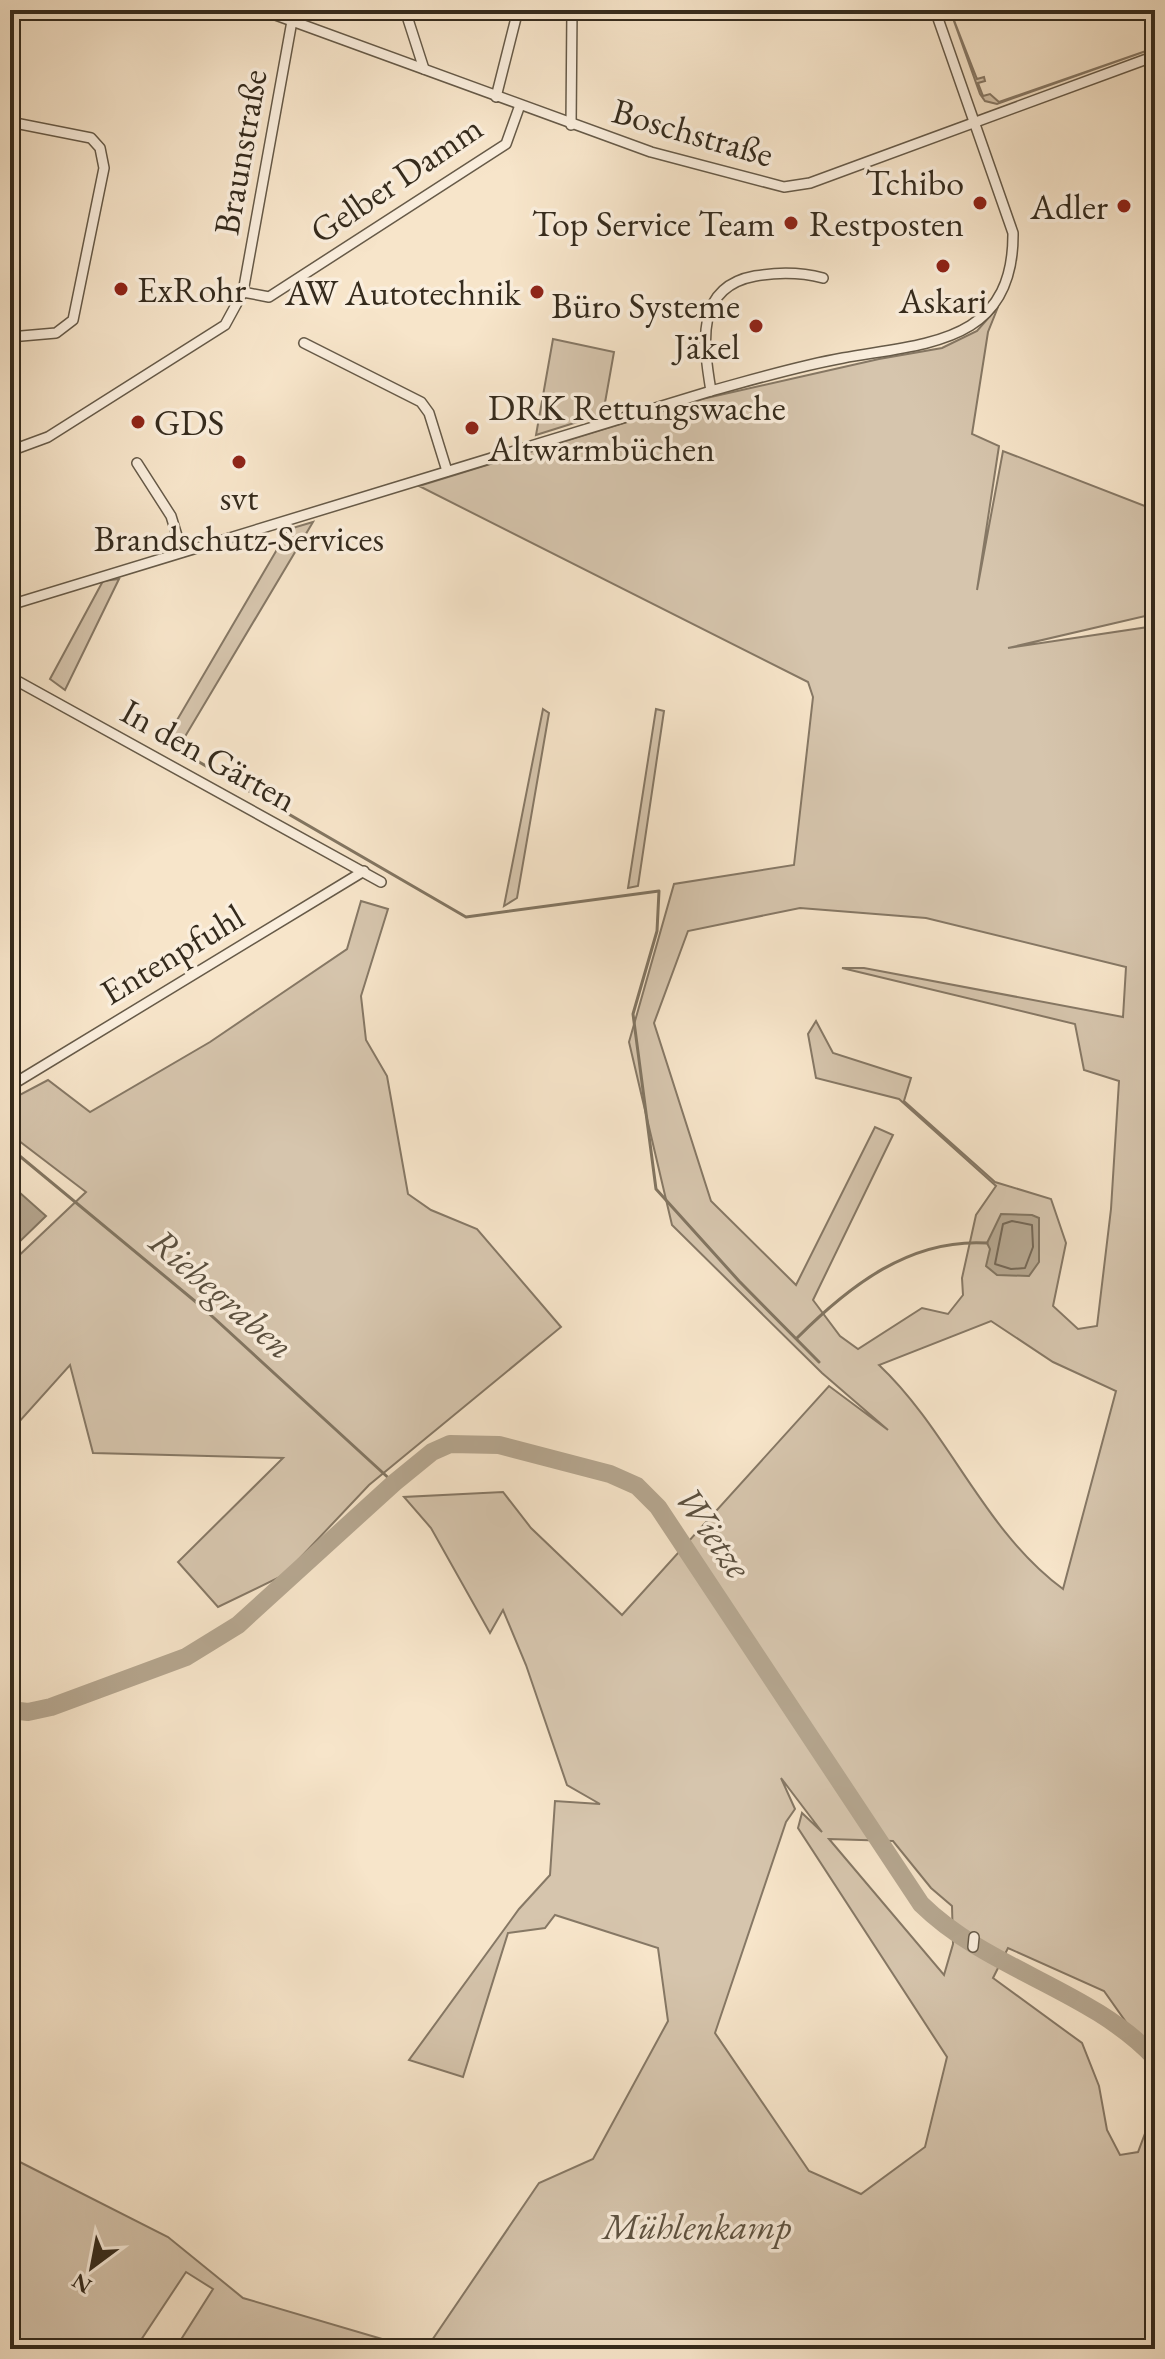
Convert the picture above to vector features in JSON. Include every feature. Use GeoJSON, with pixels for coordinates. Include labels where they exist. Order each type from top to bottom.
{"type":"FeatureCollection","features":[{"type":"Feature","properties":{"kind":"street","name":"Boschstraße"},"geometry":{"type":"LineString","coordinates":[[262,10],[571,125],[651,152],[784,187],[810,183],[1155,56]]}},
{"type":"Feature","properties":{"kind":"street"},"geometry":{"type":"LineString","coordinates":[[405,10],[424,69]]}},
{"type":"Feature","properties":{"kind":"street"},"geometry":{"type":"LineString","coordinates":[[496,97],[518,10]]}},
{"type":"Feature","properties":{"kind":"street"},"geometry":{"type":"LineString","coordinates":[[571,125],[572,10]]}},
{"type":"Feature","properties":{"kind":"street"},"geometry":{"type":"LineString","coordinates":[[10,605],[791,368],[947,340],[984,316],[1006,278],[1013,233],[935,10]]}},
{"type":"Feature","properties":{"kind":"street","name":"Braunstraße"},"geometry":{"type":"LineString","coordinates":[[243,292],[292,21]]}},
{"type":"Feature","properties":{"kind":"street","name":"Gelber Damm"},"geometry":{"type":"LineString","coordinates":[[243,292],[269,297],[506,144],[520,105]]}},
{"type":"Feature","properties":{"kind":"street"},"geometry":{"type":"LineString","coordinates":[[10,122],[91,138],[100,148],[104,168],[71,324],[52,334],[10,337]]}},
{"type":"Feature","properties":{"kind":"street"},"geometry":{"type":"LineString","coordinates":[[711,391],[704,348],[712,303],[720,290],[735,280],[766,274],[801,272],[823,278]]}},
{"type":"Feature","properties":{"kind":"street"},"geometry":{"type":"LineString","coordinates":[[10,451],[48,437],[225,325],[235,313],[243,292]]}},
{"type":"Feature","properties":{"kind":"street"},"geometry":{"type":"LineString","coordinates":[[304,343],[421,402],[429,413],[447,471]]}},
{"type":"Feature","properties":{"kind":"street"},"geometry":{"type":"LineString","coordinates":[[137,463],[171,516],[182,552]]}},
{"type":"Feature","properties":{"kind":"street","name":"In den Gärten"},"geometry":{"type":"LineString","coordinates":[[10,677],[381,882]]}},
{"type":"Feature","properties":{"kind":"street","name":"Entenpfuhl"},"geometry":{"type":"LineString","coordinates":[[10,1086],[364,871]]}},
{"type":"Feature","properties":{"kind":"green space"},"geometry":{"type":"Polygon","coordinates":[[[950,10],[977,79],[984,77],[985,81],[978,83],[983,96],[990,94],[999,102],[1146,51],[997,104],[985,101],[980,94],[950,10]]]}},
{"type":"Feature","properties":{"kind":"green space","name":"Mühlenkamp"},"geometry":{"type":"Polygon","coordinates":[[[998,307],[988,332],[972,434],[999,446],[977,590],[1003,451],[1155,510],[1154,614],[1008,648],[1155,626],[1155,2063],[1104,1991],[1008,1948],[993,1978],[1082,2043],[1099,2086],[1107,2130],[1120,2155],[1138,2152],[1155,2107],[1155,2349],[426,2349],[539,2183],[593,2159],[668,2021],[658,1948],[555,1915],[545,1928],[508,1933],[463,2077],[409,2060],[519,1909],[550,1875],[555,1801],[600,1804],[567,1785],[526,1665],[503,1610],[490,1633],[431,1528],[404,1497],[503,1492],[531,1528],[622,1615],[829,1386],[888,1430],[822,1373],[672,1225],[629,1042],[674,884],[794,865],[813,697],[808,682],[419,486],[702,399],[942,348],[977,331],[998,307]],[[800,908],[688,931],[654,1023],[711,1201],[796,1285],[875,1127],[893,1135],[813,1300],[840,1336],[858,1349],[922,1308],[948,1314],[963,1295],[962,1278],[976,1215],[996,1186],[899,1099],[816,1078],[808,1034],[816,1021],[833,1053],[911,1078],[904,1101],[995,1182],[1051,1199],[1066,1243],[1053,1306],[1078,1329],[1097,1326],[1111,1209],[1119,1081],[1084,1070],[1075,1024],[842,968],[864,968],[1123,1017],[1126,967],[926,918],[800,908]],[[991,1321],[879,1365],[926,1420],[1010,1539],[1063,1589],[1116,1391],[1053,1362],[991,1321]],[[781,1778],[795,1809],[786,1822],[715,2033],[809,2171],[861,2194],[925,2147],[947,2057],[798,1828],[802,1813],[822,1832],[781,1778]],[[829,1839],[944,1975],[953,1944],[952,1906],[931,1888],[893,1841],[829,1839]]]}},
{"type":"Feature","properties":{"kind":"green space"},"geometry":{"type":"Polygon","coordinates":[[[553,339],[614,352],[603,414],[536,435],[553,339]]]}},
{"type":"Feature","properties":{"kind":"green space"},"geometry":{"type":"Polygon","coordinates":[[[313,522],[180,745],[163,744],[289,529],[313,522]]]}},
{"type":"Feature","properties":{"kind":"green space"},"geometry":{"type":"Polygon","coordinates":[[[119,579],[65,690],[50,679],[103,581],[119,579]]]}},
{"type":"Feature","properties":{"kind":"green space"},"geometry":{"type":"Polygon","coordinates":[[[543,709],[549,713],[517,898],[504,906],[543,709]]]}},
{"type":"Feature","properties":{"kind":"green space"},"geometry":{"type":"Polygon","coordinates":[[[656,709],[664,711],[638,886],[628,888],[656,709]]]}},
{"type":"Feature","properties":{"kind":"green space"},"geometry":{"type":"Polygon","coordinates":[[[361,901],[388,909],[361,996],[366,1040],[387,1076],[408,1194],[431,1210],[477,1229],[561,1327],[369,1485],[284,1575],[218,1607],[178,1562],[283,1458],[93,1453],[70,1365],[10,1432],[10,1264],[86,1192],[10,1134],[10,1100],[48,1080],[90,1112],[210,1042],[347,949],[361,901]]]}},
{"type":"Feature","properties":{"kind":"green space"},"geometry":{"type":"Polygon","coordinates":[[[10,2157],[168,2237],[243,2298],[416,2349],[175,2349],[213,2289],[186,2272],[135,2349],[10,2349],[10,2157]]]}},
{"type":"Feature","properties":{"kind":"water"},"geometry":{"type":"Polygon","coordinates":[[[10,1184],[46,1216],[10,1251],[10,1184]]]}},
{"type":"Feature","properties":{"kind":"water"},"geometry":{"type":"Polygon","coordinates":[[[1001,1214],[1039,1218],[1039,1262],[1029,1276],[997,1275],[986,1266],[990,1249],[987,1243],[1001,1214]]]}},
{"type":"Feature","properties":{"kind":"waterway"},"geometry":{"type":"LineString","coordinates":[[187,755],[466,917],[659,891],[657,931],[633,1014],[656,1189],[739,1281],[819,1362]]}},
{"type":"Feature","properties":{"kind":"waterway","name":"Riehegraben"},"geometry":{"type":"LineString","coordinates":[[10,1148],[202,1307],[394,1483]]}},
{"type":"Feature","properties":{"kind":"waterway"},"geometry":{"type":"LineString","coordinates":[[797,1338],[838,1301],[883,1269],[932,1248],[987,1243]]}},
{"type":"Feature","properties":{"kind":"waterway","name":"Wietze"},"geometry":{"type":"LineString","coordinates":[[10,1710],[28,1712],[51,1707],[186,1657],[238,1625],[394,1483],[432,1452],[450,1444],[499,1445],[610,1474],[637,1486],[658,1507],[921,1904],[977,1946],[1100,2014],[1129,2034],[1155,2058]]}},
{"type":"Feature","properties":{"kind":"place","name":"Tchibo Restposten"},"geometry":{"type":"Point","coordinates":[980,203]}},
{"type":"Feature","properties":{"kind":"place","name":"Adler"},"geometry":{"type":"Point","coordinates":[1124,206]}},
{"type":"Feature","properties":{"kind":"place","name":"Top Service Team"},"geometry":{"type":"Point","coordinates":[791,223]}},
{"type":"Feature","properties":{"kind":"place","name":"Askari"},"geometry":{"type":"Point","coordinates":[943,266]}},
{"type":"Feature","properties":{"kind":"place","name":"ExRohr"},"geometry":{"type":"Point","coordinates":[121,289]}},
{"type":"Feature","properties":{"kind":"place","name":"AW Autotechnik"},"geometry":{"type":"Point","coordinates":[537,292]}},
{"type":"Feature","properties":{"kind":"place","name":"Büro Systeme Jäkel"},"geometry":{"type":"Point","coordinates":[756,326]}},
{"type":"Feature","properties":{"kind":"place","name":"GDS"},"geometry":{"type":"Point","coordinates":[138,422]}},
{"type":"Feature","properties":{"kind":"place","name":"DRK Rettungswache Altwarmbüchen"},"geometry":{"type":"Point","coordinates":[472,428]}},
{"type":"Feature","properties":{"kind":"place","name":"svt Brandschutz-Services"},"geometry":{"type":"Point","coordinates":[239,462]}}]}
